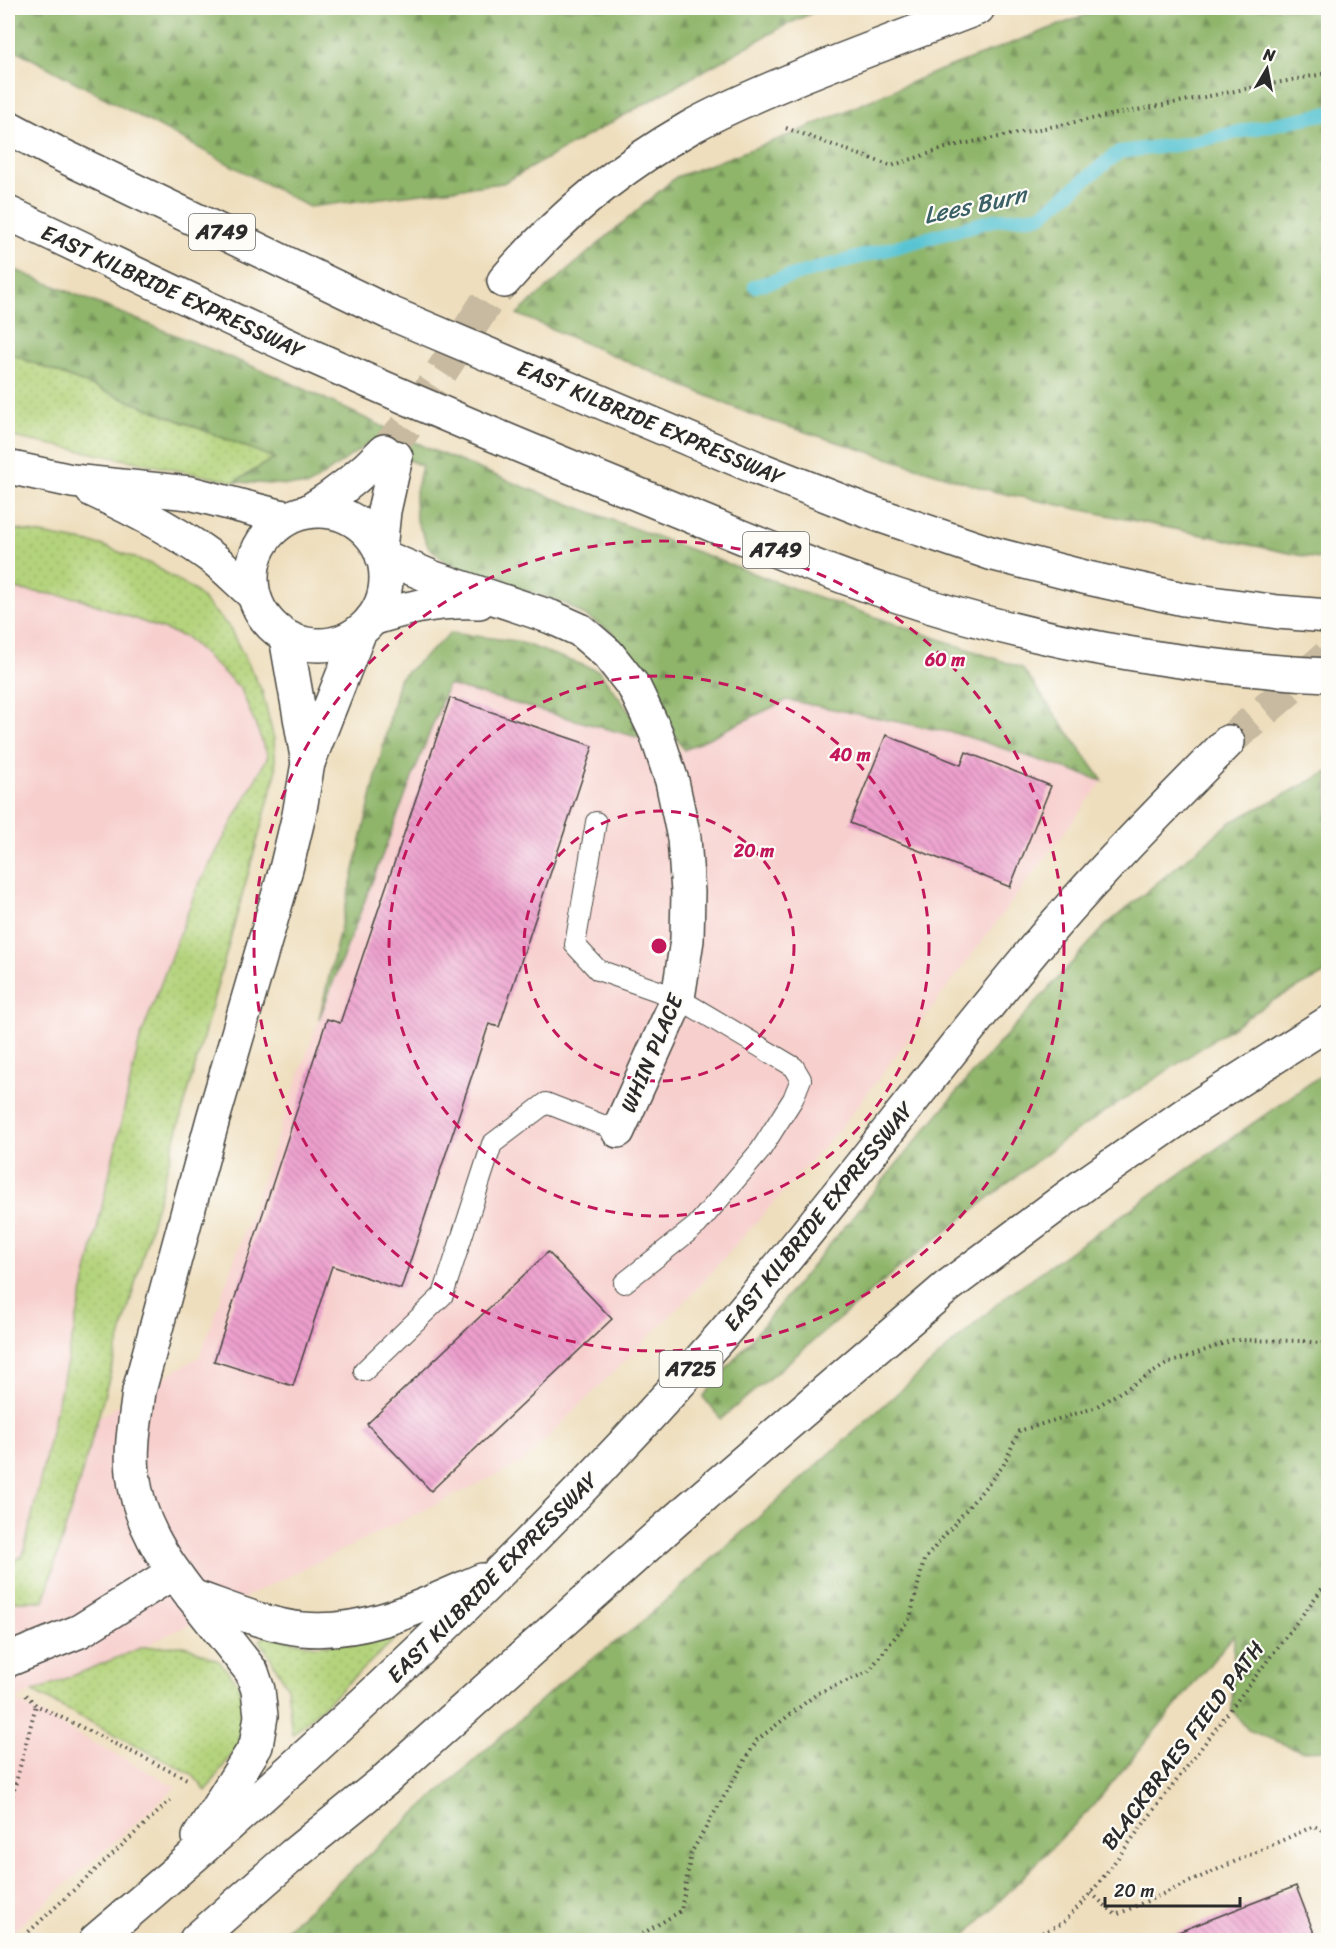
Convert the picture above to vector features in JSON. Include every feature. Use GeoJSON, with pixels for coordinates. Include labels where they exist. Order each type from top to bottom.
{"type":"FeatureCollection","features":[{"type":"Feature","properties":{"kind":"main road"},"geometry":{"type":"LineString","coordinates":[[504,280],[553,227],[588,198],[634,163],[688,128],[736,104],[820,68],[978,8]]}},
{"type":"Feature","properties":{"kind":"main road","name":"EAST KILBRIDE EXPRESSWAY"},"geometry":{"type":"LineString","coordinates":[[8,127],[390,313],[754,467],[864,510],[990,553],[1088,578],[1183,599],[1278,612],[1329,616]]}},
{"type":"Feature","properties":{"kind":"main road","name":"EAST KILBRIDE EXPRESSWAY"},"geometry":{"type":"LineString","coordinates":[[8,213],[307,354],[486,432],[829,572],[901,597],[973,618],[1059,639],[1150,656],[1224,666],[1329,675]]}},
{"type":"Feature","properties":{"kind":"main road"},"geometry":{"type":"LineString","coordinates":[[366,625],[343,641],[324,645],[305,644],[286,637],[271,626],[260,612],[253,594],[252,572],[257,550],[270,532],[335,495],[390,454],[381,553]]}},
{"type":"Feature","properties":{"kind":"main road"},"geometry":{"type":"LineString","coordinates":[[8,467],[72,481],[190,493],[298,514],[333,512],[354,520],[369,533],[381,553],[386,569],[386,588],[381,604],[366,625],[308,763],[286,869],[213,1119],[140,1391],[133,1437],[133,1473],[141,1509],[156,1545],[183,1584],[252,1672],[258,1690],[261,1716],[256,1746],[208,1824],[168,1880]]}},
{"type":"Feature","properties":{"kind":"main road"},"geometry":{"type":"LineString","coordinates":[[72,481],[128,507],[173,532],[213,558],[253,594]]}},
{"type":"Feature","properties":{"kind":"main road","name":"WHIN PLACE"},"geometry":{"type":"LineString","coordinates":[[381,553],[434,578],[551,617],[580,630],[608,654],[634,687],[656,733],[672,781],[684,838],[688,892],[687,940],[678,998],[618,1131]]}},
{"type":"Feature","properties":{"kind":"main road","name":"WHIN PLACE"},"geometry":{"type":"LineString","coordinates":[[366,625],[411,608],[444,602],[511,605]]}},
{"type":"Feature","properties":{"kind":"main road"},"geometry":{"type":"LineString","coordinates":[[286,637],[308,763]]}},
{"type":"Feature","properties":{"kind":"main road","name":"EAST KILBRIDE EXPRESSWAY"},"geometry":{"type":"LineString","coordinates":[[96,1941],[168,1880],[369,1698],[501,1571],[611,1459],[724,1333],[1054,926],[1147,824],[1228,742]]}},
{"type":"Feature","properties":{"kind":"main road"},"geometry":{"type":"LineString","coordinates":[[196,1941],[293,1855],[384,1780],[677,1518],[947,1287],[1123,1157],[1190,1111],[1329,1023]]}},
{"type":"Feature","properties":{"kind":"main road"},"geometry":{"type":"LineString","coordinates":[[183,1584],[250,1617],[301,1629],[341,1629],[380,1622],[408,1612],[501,1571]]}},
{"type":"Feature","properties":{"kind":"main road"},"geometry":{"type":"LineString","coordinates":[[8,1660],[80,1632],[183,1584]]}},
{"type":"Feature","properties":{"kind":"lane"},"geometry":{"type":"LineString","coordinates":[[596,822],[575,945],[598,970],[678,998],[794,1067],[801,1079],[793,1099],[760,1151],[704,1217],[624,1283]]}},
{"type":"Feature","properties":{"kind":"lane","name":"WHIN PLACE"},"geometry":{"type":"LineString","coordinates":[[364,1371],[443,1295],[492,1144],[546,1103],[618,1131]]}},
{"type":"Feature","properties":{"kind":"path"},"geometry":{"type":"LineString","coordinates":[[795,133],[891,166],[952,146],[1329,73]]}},
{"type":"Feature","properties":{"kind":"path"},"geometry":{"type":"LineString","coordinates":[[632,1941],[681,1911],[691,1853],[757,1740],[818,1693],[868,1672],[910,1618],[924,1560],[1003,1466],[1019,1431],[1094,1408],[1167,1364],[1233,1340],[1302,1341],[1329,1344]]}},
{"type":"Feature","properties":{"kind":"path","name":"BLACKBRAES FIELD PATH"},"geometry":{"type":"LineString","coordinates":[[1026,1941],[1062,1923],[1091,1893],[1329,1581]]}},
{"type":"Feature","properties":{"kind":"path"},"geometry":{"type":"LineString","coordinates":[[22,1690],[36,1706],[191,1782],[182,1790]]}},
{"type":"Feature","properties":{"kind":"path"},"geometry":{"type":"LineString","coordinates":[[8,1813],[36,1706]]}},
{"type":"Feature","properties":{"kind":"path"},"geometry":{"type":"LineString","coordinates":[[20,1941],[174,1797]]}},
{"type":"Feature","properties":{"kind":"path"},"geometry":{"type":"LineString","coordinates":[[1091,1893],[1116,1915],[1314,1826],[1329,1832]]}},
{"type":"Feature","properties":{"kind":"shaded area"},"geometry":{"type":"Polygon","coordinates":[[[8,588],[78,598],[187,638],[241,689],[268,756],[196,890],[23,1557],[8,1563],[8,588]]]}},
{"type":"Feature","properties":{"kind":"shaded area"},"geometry":{"type":"Polygon","coordinates":[[[448,685],[683,750],[787,700],[959,734],[1103,781],[844,1124],[690,1296],[523,1462],[143,1647],[14,1700],[176,1787],[8,1936],[8,1601],[44,1601],[98,1418],[200,1356],[319,1019],[448,685]]]}},
{"type":"Feature","properties":{"kind":"green space"},"geometry":{"type":"Polygon","coordinates":[[[8,8],[822,8],[784,26],[503,183],[309,207],[8,46],[8,8]]]}},
{"type":"Feature","properties":{"kind":"green space"},"geometry":{"type":"Polygon","coordinates":[[[1104,8],[1328,8],[1328,561],[992,491],[752,415],[517,314],[676,177],[795,133],[933,73],[1104,8]]]}},
{"type":"Feature","properties":{"kind":"green space"},"geometry":{"type":"Polygon","coordinates":[[[8,267],[283,379],[432,450],[519,485],[798,590],[1022,668],[1103,781],[959,734],[787,700],[684,750],[612,632],[566,604],[448,564],[428,546],[416,519],[415,496],[422,466],[369,443],[308,486],[235,482],[274,458],[8,353],[8,267]]]}},
{"type":"Feature","properties":{"kind":"green space"},"geometry":{"type":"Polygon","coordinates":[[[8,353],[274,458],[235,482],[8,436],[8,353]]]}},
{"type":"Feature","properties":{"kind":"green space"},"geometry":{"type":"Polygon","coordinates":[[[8,528],[101,545],[153,565],[195,591],[229,627],[262,691],[274,739],[276,773],[98,1418],[44,1601],[8,1601],[8,1563],[23,1556],[140,1039],[196,890],[268,756],[241,689],[187,638],[78,598],[8,588],[8,528]]]}},
{"type":"Feature","properties":{"kind":"green space"},"geometry":{"type":"Polygon","coordinates":[[[451,633],[516,641],[599,671],[651,741],[448,685],[319,1019],[399,679],[451,633]]]}},
{"type":"Feature","properties":{"kind":"green space"},"geometry":{"type":"Polygon","coordinates":[[[1328,772],[1328,972],[1272,1001],[1066,1138],[905,1263],[721,1419],[703,1397],[975,1070],[1105,926],[1231,822],[1328,772]]]}},
{"type":"Feature","properties":{"kind":"green space"},"geometry":{"type":"Polygon","coordinates":[[[1328,1072],[1328,1750],[1301,1751],[1248,1730],[1232,1710],[1234,1635],[1092,1807],[961,1940],[274,1940],[567,1677],[635,1628],[1005,1297],[1328,1072]]]}},
{"type":"Feature","properties":{"kind":"green space"},"geometry":{"type":"Polygon","coordinates":[[[267,1635],[315,1646],[396,1638],[292,1735],[287,1686],[260,1640],[267,1635]]]}},
{"type":"Feature","properties":{"kind":"green space"},"geometry":{"type":"Polygon","coordinates":[[[186,1646],[219,1661],[238,1683],[246,1716],[238,1745],[206,1791],[192,1774],[33,1692],[143,1647],[186,1646]]]}},
{"type":"Feature","properties":{"kind":"building"},"geometry":{"type":"Polygon","coordinates":[[[450,698],[593,746],[499,1027],[489,1024],[401,1289],[332,1266],[293,1386],[214,1361],[327,1019],[340,1023],[450,698]]]}},
{"type":"Feature","properties":{"kind":"building"},"geometry":{"type":"Polygon","coordinates":[[[886,735],[961,765],[966,752],[1051,786],[1010,887],[850,823],[886,735]]]}},
{"type":"Feature","properties":{"kind":"building"},"geometry":{"type":"Polygon","coordinates":[[[548,1252],[612,1319],[431,1491],[367,1424],[548,1252]]]}},
{"type":"Feature","properties":{"kind":"building"},"geometry":{"type":"Polygon","coordinates":[[[1296,1886],[1317,1941],[1164,1941],[1163,1938],[1296,1886]]]}},
{"type":"Feature","properties":{"kind":"waterway","name":"Lees Burn"},"geometry":{"type":"LineString","coordinates":[[755,286],[993,220],[1040,216],[1119,152],[1182,144],[1328,113]]}},
{"type":"Feature","properties":{"kind":"tunnel"},"geometry":{"type":"LineString","coordinates":[[384,451],[405,428],[486,303],[504,281]]}},
{"type":"Feature","properties":{"kind":"tunnel"},"geometry":{"type":"LineString","coordinates":[[1228,742],[1328,656]]}}]}
